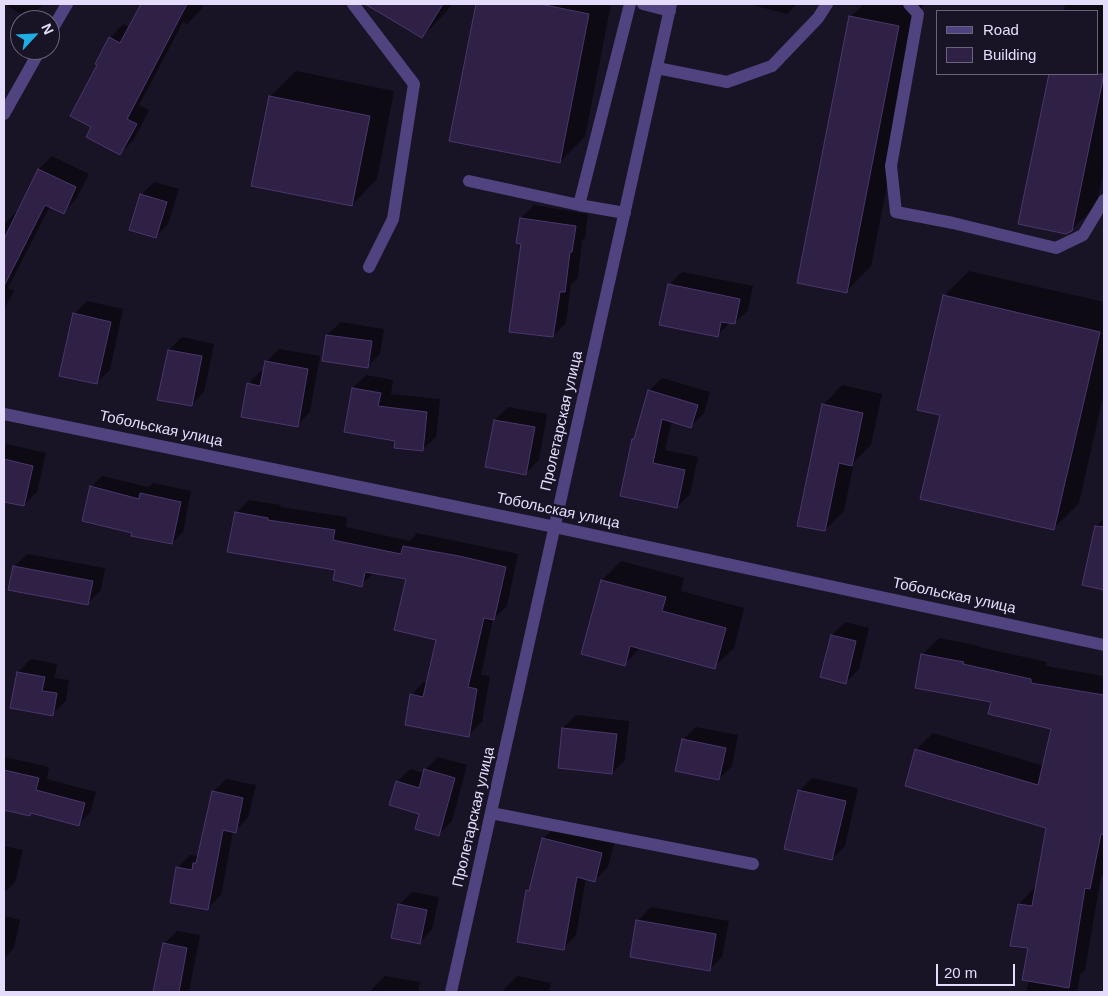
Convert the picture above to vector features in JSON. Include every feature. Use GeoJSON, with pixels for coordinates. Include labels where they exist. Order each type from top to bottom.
{"type":"FeatureCollection","features":[{"type":"Feature","properties":{"kind":"street"},"geometry":{"type":"LineString","coordinates":[[353,4],[414,84],[393,219],[369,267]]}},
{"type":"Feature","properties":{"kind":"street"},"geometry":{"type":"LineString","coordinates":[[579,205],[630,4]]}},
{"type":"Feature","properties":{"kind":"street"},"geometry":{"type":"LineString","coordinates":[[643,4],[671,7]]}},
{"type":"Feature","properties":{"kind":"street"},"geometry":{"type":"LineString","coordinates":[[657,68],[727,82],[772,66],[818,18],[827,4]]}},
{"type":"Feature","properties":{"kind":"street"},"geometry":{"type":"LineString","coordinates":[[909,4],[918,14],[892,166],[896,212],[953,223],[1056,248],[1084,236],[1104,200]]}},
{"type":"Feature","properties":{"kind":"street","name":"Пролетарская улица"},"geometry":{"type":"LineString","coordinates":[[451,992],[671,7]]}},
{"type":"Feature","properties":{"kind":"street"},"geometry":{"type":"LineString","coordinates":[[4,114],[34,60]]}},
{"type":"Feature","properties":{"kind":"street"},"geometry":{"type":"LineString","coordinates":[[469,181],[625,213]]}},
{"type":"Feature","properties":{"kind":"street","name":"Тобольская улица"},"geometry":{"type":"LineString","coordinates":[[4,414],[555,527],[1104,645]]}},
{"type":"Feature","properties":{"kind":"street"},"geometry":{"type":"LineString","coordinates":[[491,813],[753,864]]}},
{"type":"Feature","properties":{"kind":"building"},"geometry":{"type":"Polygon","coordinates":[[[141,4],[187,4],[127,119],[137,124],[120,155],[86,137],[91,127],[70,116],[97,65],[95,64],[109,37],[120,43],[141,4]]]}},
{"type":"Feature","properties":{"kind":"building"},"geometry":{"type":"Polygon","coordinates":[[[365,4],[443,4],[422,38],[365,4]]]}},
{"type":"Feature","properties":{"kind":"building"},"geometry":{"type":"Polygon","coordinates":[[[476,4],[540,4],[589,14],[560,163],[449,141],[476,4]]]}},
{"type":"Feature","properties":{"kind":"building"},"geometry":{"type":"Polygon","coordinates":[[[849,16],[899,26],[847,293],[797,283],[849,16]]]}},
{"type":"Feature","properties":{"kind":"building"},"geometry":{"type":"Polygon","coordinates":[[[1104,74],[1072,231],[1066,234],[1018,224],[1049,75],[1104,74]]]}},
{"type":"Feature","properties":{"kind":"building"},"geometry":{"type":"Polygon","coordinates":[[[269,96],[370,116],[352,206],[251,186],[269,96]]]}},
{"type":"Feature","properties":{"kind":"building"},"geometry":{"type":"Polygon","coordinates":[[[38,169],[76,187],[64,214],[45,205],[4,286],[4,239],[38,169]]]}},
{"type":"Feature","properties":{"kind":"building"},"geometry":{"type":"Polygon","coordinates":[[[140,194],[167,202],[156,238],[129,230],[140,194]]]}},
{"type":"Feature","properties":{"kind":"building"},"geometry":{"type":"Polygon","coordinates":[[[520,218],[576,226],[572,252],[570,252],[565,292],[560,292],[553,337],[509,332],[521,244],[516,243],[520,218]]]}},
{"type":"Feature","properties":{"kind":"building"},"geometry":{"type":"Polygon","coordinates":[[[668,284],[740,299],[735,324],[721,322],[718,337],[659,325],[668,284]]]}},
{"type":"Feature","properties":{"kind":"building"},"geometry":{"type":"Polygon","coordinates":[[[943,295],[1100,332],[1054,530],[920,499],[940,415],[917,410],[943,295]]]}},
{"type":"Feature","properties":{"kind":"building"},"geometry":{"type":"Polygon","coordinates":[[[73,313],[111,322],[97,384],[59,376],[73,313]]]}},
{"type":"Feature","properties":{"kind":"building"},"geometry":{"type":"Polygon","coordinates":[[[326,335],[372,341],[368,368],[322,361],[326,335]]]}},
{"type":"Feature","properties":{"kind":"building"},"geometry":{"type":"Polygon","coordinates":[[[168,350],[202,356],[192,406],[157,400],[168,350]]]}},
{"type":"Feature","properties":{"kind":"building"},"geometry":{"type":"Polygon","coordinates":[[[265,361],[308,369],[298,427],[241,417],[247,383],[260,386],[265,361]]]}},
{"type":"Feature","properties":{"kind":"building"},"geometry":{"type":"Polygon","coordinates":[[[352,388],[381,393],[378,406],[427,412],[423,451],[394,448],[395,441],[344,432],[352,388]]]}},
{"type":"Feature","properties":{"kind":"building"},"geometry":{"type":"Polygon","coordinates":[[[648,390],[698,405],[691,428],[662,419],[653,463],[685,470],[677,508],[620,496],[632,439],[634,439],[648,390]]]}},
{"type":"Feature","properties":{"kind":"building"},"geometry":{"type":"Polygon","coordinates":[[[822,404],[863,413],[852,466],[839,463],[825,531],[797,526],[822,404]]]}},
{"type":"Feature","properties":{"kind":"building"},"geometry":{"type":"Polygon","coordinates":[[[494,420],[535,427],[526,475],[485,467],[494,420]]]}},
{"type":"Feature","properties":{"kind":"building"},"geometry":{"type":"Polygon","coordinates":[[[4,459],[33,466],[24,506],[4,502],[4,459]]]}},
{"type":"Feature","properties":{"kind":"building"},"geometry":{"type":"Polygon","coordinates":[[[90,486],[139,499],[140,493],[181,502],[172,544],[131,536],[132,533],[82,521],[90,486]]]}},
{"type":"Feature","properties":{"kind":"building"},"geometry":{"type":"Polygon","coordinates":[[[235,512],[268,518],[268,520],[335,530],[333,540],[401,554],[403,546],[506,567],[494,620],[484,618],[468,687],[477,689],[469,737],[405,725],[410,694],[423,697],[436,640],[394,630],[406,579],[365,572],[362,587],[333,580],[335,570],[227,552],[235,512]]]}},
{"type":"Feature","properties":{"kind":"building"},"geometry":{"type":"Polygon","coordinates":[[[1095,526],[1104,527],[1104,590],[1082,585],[1095,526]]]}},
{"type":"Feature","properties":{"kind":"building"},"geometry":{"type":"Polygon","coordinates":[[[13,566],[93,581],[88,605],[8,590],[13,566]]]}},
{"type":"Feature","properties":{"kind":"building"},"geometry":{"type":"Polygon","coordinates":[[[601,580],[666,597],[662,611],[726,628],[715,669],[630,646],[625,666],[581,654],[601,580]]]}},
{"type":"Feature","properties":{"kind":"building"},"geometry":{"type":"Polygon","coordinates":[[[831,635],[856,641],[846,684],[820,677],[831,635]]]}},
{"type":"Feature","properties":{"kind":"building"},"geometry":{"type":"Polygon","coordinates":[[[921,654],[964,662],[963,664],[1031,679],[1031,683],[1104,695],[1104,835],[1101,834],[1090,889],[1085,888],[1069,988],[1022,980],[1028,948],[1010,946],[1018,904],[1032,906],[1046,828],[905,786],[915,749],[1038,785],[1051,729],[988,714],[991,702],[915,688],[921,654]]]}},
{"type":"Feature","properties":{"kind":"building"},"geometry":{"type":"Polygon","coordinates":[[[17,672],[45,677],[42,691],[57,693],[53,716],[10,708],[17,672]]]}},
{"type":"Feature","properties":{"kind":"building"},"geometry":{"type":"Polygon","coordinates":[[[562,728],[617,734],[612,774],[558,768],[562,728]]]}},
{"type":"Feature","properties":{"kind":"building"},"geometry":{"type":"Polygon","coordinates":[[[682,739],[726,748],[719,780],[675,771],[682,739]]]}},
{"type":"Feature","properties":{"kind":"building"},"geometry":{"type":"Polygon","coordinates":[[[424,769],[455,778],[439,836],[415,829],[419,814],[389,805],[396,781],[419,788],[424,769]]]}},
{"type":"Feature","properties":{"kind":"building"},"geometry":{"type":"Polygon","coordinates":[[[4,770],[39,778],[36,790],[85,803],[79,826],[31,813],[30,816],[4,810],[4,770]]]}},
{"type":"Feature","properties":{"kind":"building"},"geometry":{"type":"Polygon","coordinates":[[[798,790],[846,801],[832,860],[784,849],[798,790]]]}},
{"type":"Feature","properties":{"kind":"building"},"geometry":{"type":"Polygon","coordinates":[[[212,791],[243,798],[236,833],[223,830],[208,910],[170,903],[176,867],[192,870],[193,863],[196,863],[212,791]]]}},
{"type":"Feature","properties":{"kind":"building"},"geometry":{"type":"Polygon","coordinates":[[[542,838],[602,853],[595,882],[577,877],[564,950],[517,942],[526,890],[529,891],[542,838]]]}},
{"type":"Feature","properties":{"kind":"building"},"geometry":{"type":"Polygon","coordinates":[[[398,904],[427,910],[420,944],[391,938],[398,904]]]}},
{"type":"Feature","properties":{"kind":"building"},"geometry":{"type":"Polygon","coordinates":[[[636,920],[716,934],[710,971],[630,957],[636,920]]]}},
{"type":"Feature","properties":{"kind":"building"},"geometry":{"type":"Polygon","coordinates":[[[163,943],[187,948],[179,992],[153,992],[163,943]]]}}]}
